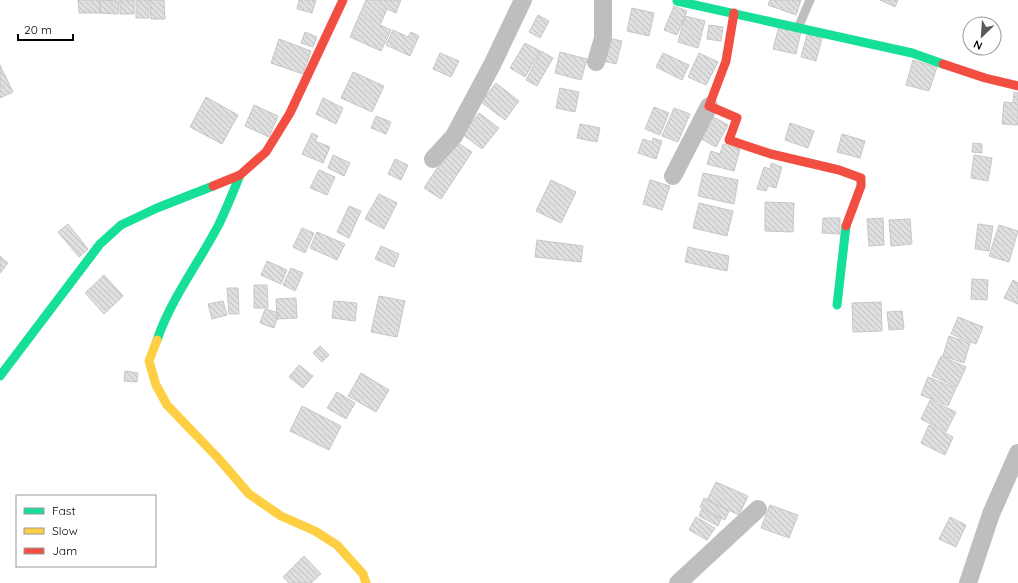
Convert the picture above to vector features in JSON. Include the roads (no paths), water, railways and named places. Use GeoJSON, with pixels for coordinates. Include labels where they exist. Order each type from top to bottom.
{"type":"FeatureCollection","features":[{"type":"Feature","properties":{"kind":"street"},"geometry":{"type":"LineString","coordinates":[[0,376],[100,244],[121,226],[157,208],[240,175],[266,152],[290,113],[343,0]]}},
{"type":"Feature","properties":{"kind":"street"},"geometry":{"type":"LineString","coordinates":[[433,159],[454,136],[492,65],[523,0]]}},
{"type":"Feature","properties":{"kind":"street"},"geometry":{"type":"LineString","coordinates":[[596,62],[603,38],[603,0]]}},
{"type":"Feature","properties":{"kind":"street"},"geometry":{"type":"LineString","coordinates":[[677,1],[912,54],[985,78],[1018,86]]}},
{"type":"Feature","properties":{"kind":"street"},"geometry":{"type":"LineString","coordinates":[[673,176],[719,86],[725,66],[734,13]]}},
{"type":"Feature","properties":{"kind":"street"},"geometry":{"type":"LineString","coordinates":[[709,106],[737,118],[729,140],[771,154],[839,170],[861,178],[861,186],[845,230],[837,305]]}},
{"type":"Feature","properties":{"kind":"street"},"geometry":{"type":"LineString","coordinates":[[240,175],[218,226],[191,270],[164,322],[149,361],[156,385],[167,406],[218,458],[249,494],[281,516],[315,531],[337,545],[363,574],[366,583]]}},
{"type":"Feature","properties":{"kind":"street"},"geometry":{"type":"LineString","coordinates":[[968,583],[991,514],[1018,452]]}},
{"type":"Feature","properties":{"kind":"street"},"geometry":{"type":"LineString","coordinates":[[678,583],[758,508]]}},
{"type":"Feature","properties":{"kind":"lane"},"geometry":{"type":"LineString","coordinates":[[798,28],[810,0]]}}]}
